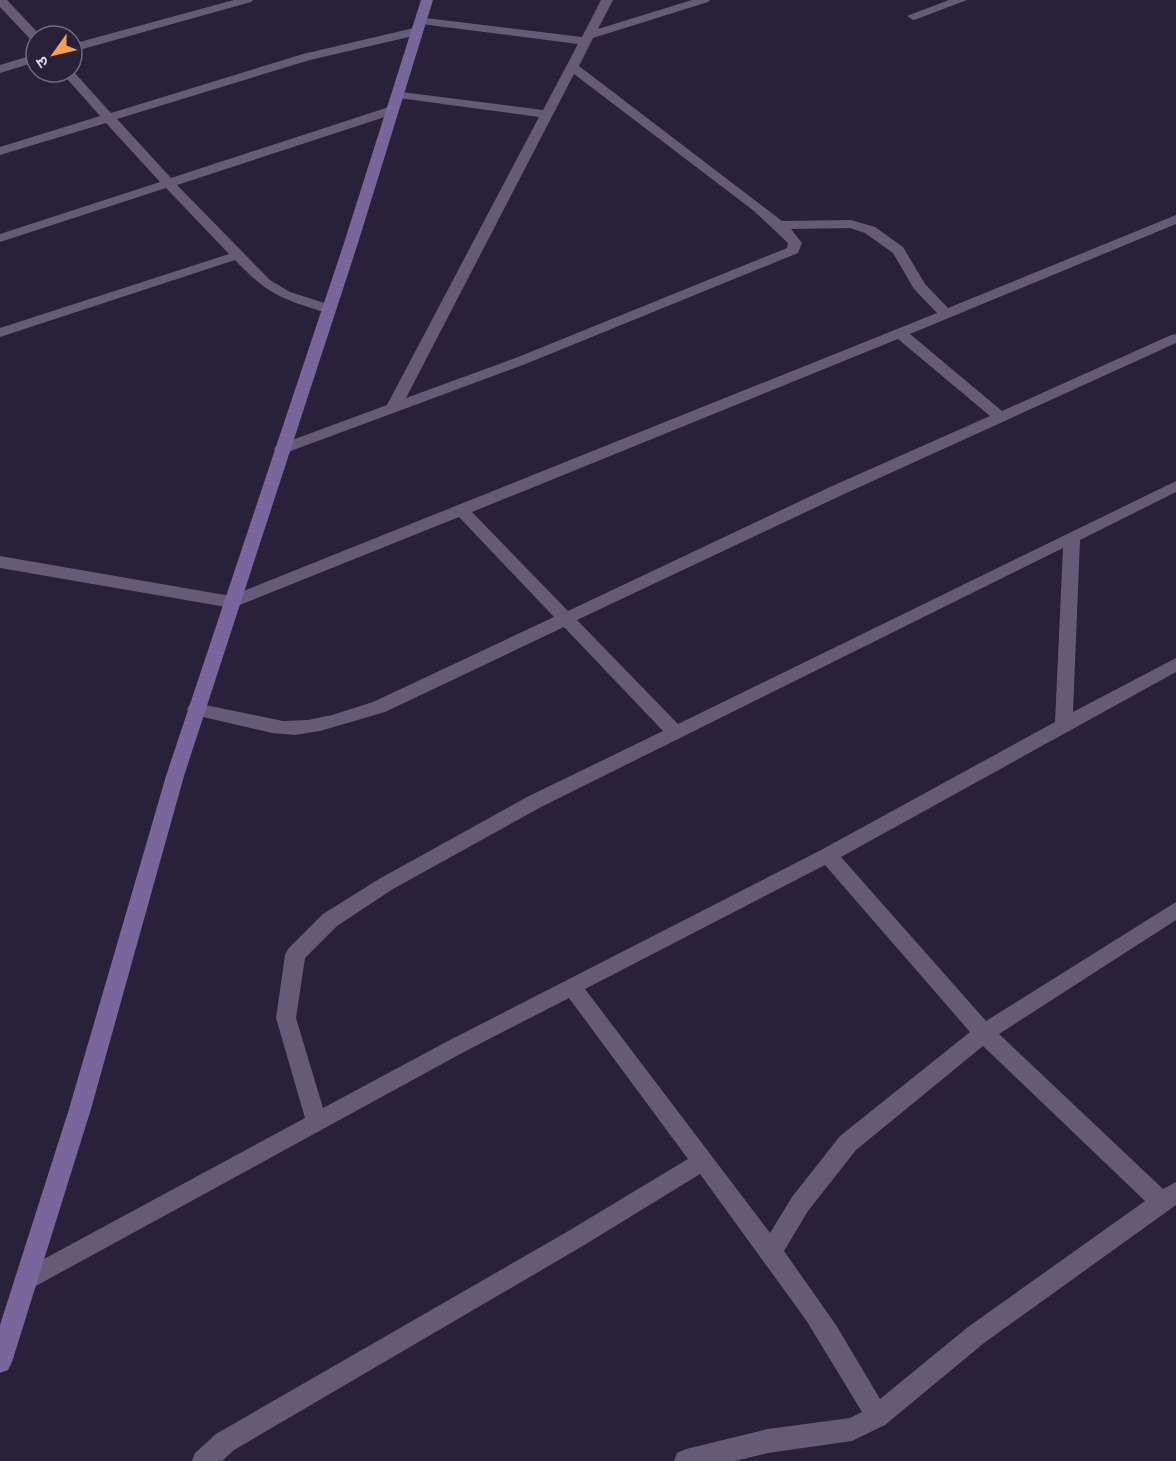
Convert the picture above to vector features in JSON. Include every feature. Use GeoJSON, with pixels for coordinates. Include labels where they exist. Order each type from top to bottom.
{"type":"FeatureCollection","features":[{"type":"Feature","properties":{"kind":"street"},"geometry":{"type":"LineString","coordinates":[[0,0],[24,25]]}},
{"type":"Feature","properties":{"kind":"street"},"geometry":{"type":"LineString","coordinates":[[84,45],[247,0]]}},
{"type":"Feature","properties":{"kind":"street"},"geometry":{"type":"LineString","coordinates":[[0,1362],[80,1109],[196,709],[329,309],[427,0]]}},
{"type":"Feature","properties":{"kind":"street"},"geometry":{"type":"LineString","coordinates":[[393,408],[607,0]]}},
{"type":"Feature","properties":{"kind":"street"},"geometry":{"type":"LineString","coordinates":[[0,151],[419,25],[587,39],[704,0]]}},
{"type":"Feature","properties":{"kind":"street"},"geometry":{"type":"LineString","coordinates":[[913,16],[961,0]]}},
{"type":"Feature","properties":{"kind":"street"},"geometry":{"type":"LineString","coordinates":[[0,69],[24,62]]}},
{"type":"Feature","properties":{"kind":"street"},"geometry":{"type":"LineString","coordinates":[[282,449],[523,360],[793,250],[795,243],[778,225],[572,67]]}},
{"type":"Feature","properties":{"kind":"street"},"geometry":{"type":"LineString","coordinates":[[78,84],[169,184],[265,283],[285,295],[329,309]]}},
{"type":"Feature","properties":{"kind":"street"},"geometry":{"type":"LineString","coordinates":[[0,238],[169,184],[395,102],[548,114]]}},
{"type":"Feature","properties":{"kind":"street"},"geometry":{"type":"LineString","coordinates":[[0,562],[232,602],[900,333],[1176,219]]}},
{"type":"Feature","properties":{"kind":"street"},"geometry":{"type":"LineString","coordinates":[[778,225],[851,224],[870,230],[898,250],[919,286],[946,314]]}},
{"type":"Feature","properties":{"kind":"street"},"geometry":{"type":"LineString","coordinates":[[0,333],[238,255]]}},
{"type":"Feature","properties":{"kind":"street"},"geometry":{"type":"LineString","coordinates":[[900,333],[999,417]]}},
{"type":"Feature","properties":{"kind":"street"},"geometry":{"type":"LineString","coordinates":[[196,709],[283,728],[305,727],[336,721],[379,706],[847,486],[1176,338]]}},
{"type":"Feature","properties":{"kind":"street"},"geometry":{"type":"LineString","coordinates":[[316,1122],[286,1018],[295,955],[330,920],[386,884],[534,802],[1176,486]]}},
{"type":"Feature","properties":{"kind":"street"},"geometry":{"type":"LineString","coordinates":[[461,510],[675,732]]}},
{"type":"Feature","properties":{"kind":"street"},"geometry":{"type":"LineString","coordinates":[[1064,725],[1072,537]]}},
{"type":"Feature","properties":{"kind":"street"},"geometry":{"type":"LineString","coordinates":[[26,1280],[316,1122],[828,855],[1176,664]]}},
{"type":"Feature","properties":{"kind":"street"},"geometry":{"type":"LineString","coordinates":[[686,1461],[768,1441],[852,1429],[877,1417],[976,1335],[1168,1197],[984,1033],[828,855]]}},
{"type":"Feature","properties":{"kind":"street"},"geometry":{"type":"LineString","coordinates":[[771,1252],[800,1204],[848,1143],[984,1033],[1176,910]]}},
{"type":"Feature","properties":{"kind":"street"},"geometry":{"type":"LineString","coordinates":[[572,987],[812,1308],[846,1359],[877,1417]]}},
{"type":"Feature","properties":{"kind":"street"},"geometry":{"type":"LineString","coordinates":[[204,1461],[225,1442],[573,1240],[703,1161]]}}]}
